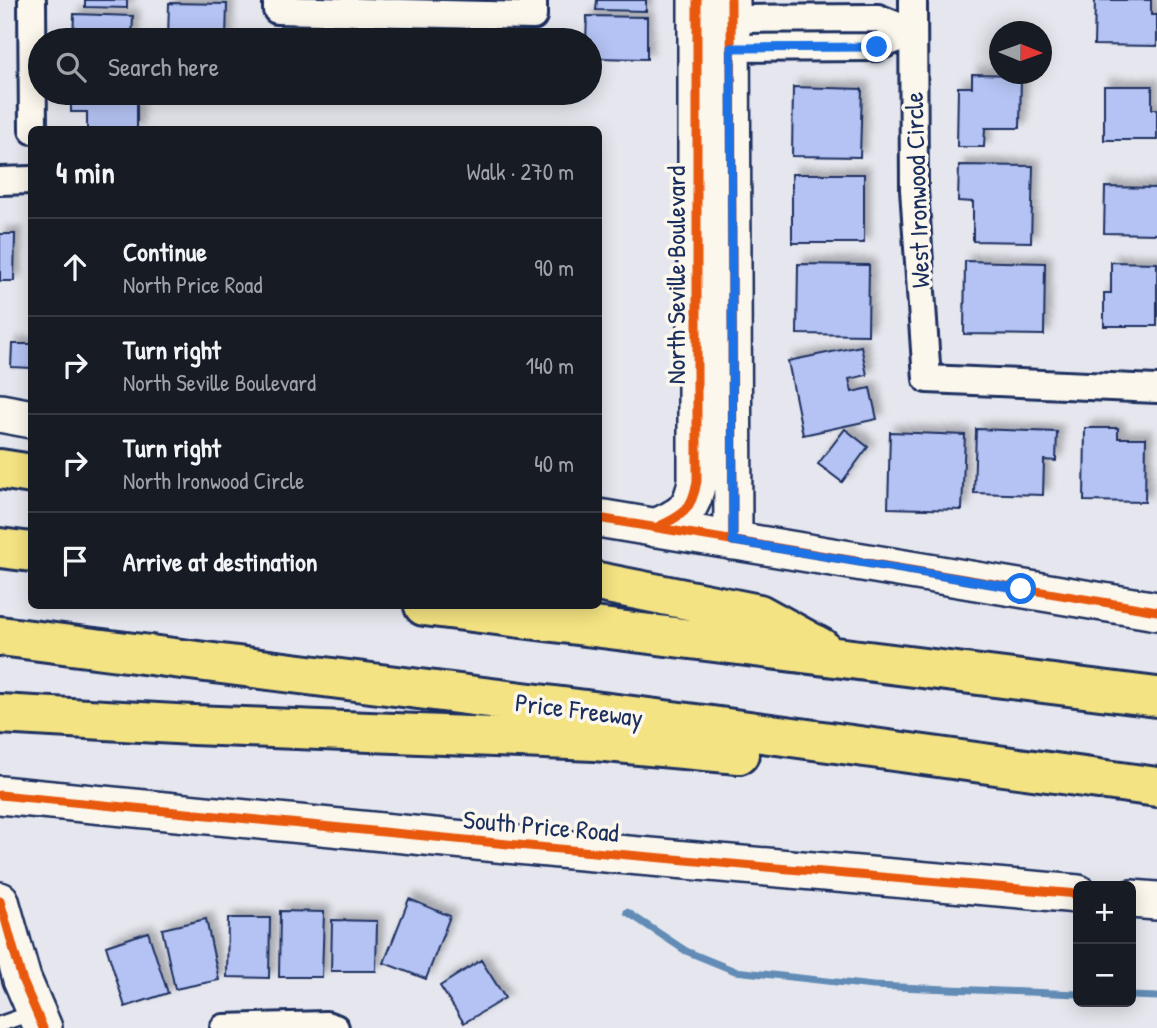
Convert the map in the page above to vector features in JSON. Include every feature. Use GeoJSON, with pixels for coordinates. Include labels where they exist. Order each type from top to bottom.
{"type":"FeatureCollection","features":[{"type":"Feature","properties":{"kind":"highway"},"geometry":{"type":"LineString","coordinates":[[0,469],[28,473]]}},
{"type":"Feature","properties":{"kind":"highway"},"geometry":{"type":"LineString","coordinates":[[0,548],[28,552]]}},
{"type":"Feature","properties":{"kind":"highway"},"geometry":{"type":"LineString","coordinates":[[602,583],[759,614],[838,657]]}},
{"type":"Feature","properties":{"kind":"highway"},"geometry":{"type":"LineString","coordinates":[[448,609],[1157,697]]}},
{"type":"Feature","properties":{"kind":"highway","name":"Price Freeway"},"geometry":{"type":"LineString","coordinates":[[0,636],[712,726],[1157,787]]}},
{"type":"Feature","properties":{"kind":"highway"},"geometry":{"type":"LineString","coordinates":[[0,714],[194,725],[595,741],[712,753],[1007,766]]}},
{"type":"Feature","properties":{"kind":"main road","name":"North Seville Boulevard"},"geometry":{"type":"LineString","coordinates":[[714,22],[714,173],[733,541]]}},
{"type":"Feature","properties":{"kind":"main road","name":"North Seville Boulevard"},"geometry":{"type":"LineString","coordinates":[[655,528],[683,513],[694,501],[714,173]]}},
{"type":"Feature","properties":{"kind":"main road"},"geometry":{"type":"LineString","coordinates":[[0,413],[28,418]]}},
{"type":"Feature","properties":{"kind":"main road"},"geometry":{"type":"LineString","coordinates":[[602,518],[1157,611]]}},
{"type":"Feature","properties":{"kind":"main road","name":"South Price Road"},"geometry":{"type":"LineString","coordinates":[[0,795],[545,848],[1073,894]]}},
{"type":"Feature","properties":{"kind":"main road"},"geometry":{"type":"LineString","coordinates":[[1136,899],[1157,901]]}},
{"type":"Feature","properties":{"kind":"main road"},"geometry":{"type":"LineString","coordinates":[[0,901],[22,979],[40,1020]]}},
{"type":"Feature","properties":{"kind":"street"},"geometry":{"type":"LineString","coordinates":[[32,0],[32,28]]}},
{"type":"Feature","properties":{"kind":"street"},"geometry":{"type":"LineString","coordinates":[[277,0],[277,10],[533,8]]}},
{"type":"Feature","properties":{"kind":"street","name":"West Ironwood Circle"},"geometry":{"type":"LineString","coordinates":[[913,0],[914,189],[927,379],[1157,389]]}},
{"type":"Feature","properties":{"kind":"street"},"geometry":{"type":"LineString","coordinates":[[714,22],[877,47],[913,32]]}},
{"type":"Feature","properties":{"kind":"street"},"geometry":{"type":"LineString","coordinates":[[33,105],[33,126]]}},
{"type":"Feature","properties":{"kind":"street"},"geometry":{"type":"LineString","coordinates":[[0,181],[28,180]]}},
{"type":"Feature","properties":{"kind":"street"},"geometry":{"type":"LineString","coordinates":[[224,1028],[326,1024],[335,1028]]}},
{"type":"Feature","properties":{"kind":"lane"},"geometry":{"type":"LineString","coordinates":[[0,1024],[40,1020]]}},
{"type":"Feature","properties":{"kind":"building"},"geometry":{"type":"Polygon","coordinates":[[[85,0],[127,0],[127,8],[85,7],[85,0]]]}},
{"type":"Feature","properties":{"kind":"building"},"geometry":{"type":"Polygon","coordinates":[[[597,0],[646,0],[646,11],[596,10],[597,0]]]}},
{"type":"Feature","properties":{"kind":"building"},"geometry":{"type":"Polygon","coordinates":[[[1095,0],[1151,0],[1151,15],[1157,15],[1157,46],[1094,45],[1095,0]]]}},
{"type":"Feature","properties":{"kind":"building"},"geometry":{"type":"Polygon","coordinates":[[[169,3],[227,4],[226,28],[168,28],[169,3]]]}},
{"type":"Feature","properties":{"kind":"building"},"geometry":{"type":"Polygon","coordinates":[[[74,14],[133,16],[132,28],[73,28],[74,14]]]}},
{"type":"Feature","properties":{"kind":"building"},"geometry":{"type":"Polygon","coordinates":[[[587,16],[647,17],[647,59],[602,58],[602,28],[586,28],[587,16]]]}},
{"type":"Feature","properties":{"kind":"building"},"geometry":{"type":"Polygon","coordinates":[[[972,74],[989,74],[989,84],[1021,84],[1020,128],[985,128],[984,147],[957,147],[958,87],[972,87],[972,74]]]}},
{"type":"Feature","properties":{"kind":"building"},"geometry":{"type":"Polygon","coordinates":[[[1104,86],[1152,86],[1152,109],[1157,109],[1157,140],[1104,140],[1104,86]]]}},
{"type":"Feature","properties":{"kind":"building"},"geometry":{"type":"Polygon","coordinates":[[[793,87],[862,89],[860,157],[792,156],[793,87]]]}},
{"type":"Feature","properties":{"kind":"building"},"geometry":{"type":"Polygon","coordinates":[[[71,105],[137,105],[137,126],[87,126],[87,112],[71,112],[71,105]]]}},
{"type":"Feature","properties":{"kind":"building"},"geometry":{"type":"Polygon","coordinates":[[[959,165],[1033,166],[1031,242],[973,241],[973,202],[958,201],[959,165]]]}},
{"type":"Feature","properties":{"kind":"building"},"geometry":{"type":"Polygon","coordinates":[[[792,174],[864,174],[864,243],[792,243],[792,174]]]}},
{"type":"Feature","properties":{"kind":"building"},"geometry":{"type":"Polygon","coordinates":[[[1105,187],[1157,188],[1157,234],[1104,233],[1105,187]]]}},
{"type":"Feature","properties":{"kind":"building"},"geometry":{"type":"Polygon","coordinates":[[[0,234],[15,234],[14,281],[0,281],[0,234]]]}},
{"type":"Feature","properties":{"kind":"building"},"geometry":{"type":"Polygon","coordinates":[[[965,261],[1045,263],[1044,335],[964,334],[965,261]]]}},
{"type":"Feature","properties":{"kind":"building"},"geometry":{"type":"Polygon","coordinates":[[[1111,262],[1157,263],[1157,326],[1104,326],[1104,293],[1111,293],[1111,262]]]}},
{"type":"Feature","properties":{"kind":"building"},"geometry":{"type":"Polygon","coordinates":[[[798,264],[869,265],[868,335],[797,334],[798,264]]]}},
{"type":"Feature","properties":{"kind":"building"},"geometry":{"type":"Polygon","coordinates":[[[12,344],[28,344],[28,368],[11,367],[12,344]]]}},
{"type":"Feature","properties":{"kind":"building"},"geometry":{"type":"Polygon","coordinates":[[[861,346],[867,375],[849,379],[852,392],[870,388],[877,419],[803,435],[788,361],[861,346]]]}},
{"type":"Feature","properties":{"kind":"building"},"geometry":{"type":"Polygon","coordinates":[[[1085,428],[1118,428],[1118,438],[1146,438],[1145,502],[1084,501],[1085,428]]]}},
{"type":"Feature","properties":{"kind":"building"},"geometry":{"type":"Polygon","coordinates":[[[845,429],[868,447],[842,482],[818,464],[845,429]]]}},
{"type":"Feature","properties":{"kind":"building"},"geometry":{"type":"Polygon","coordinates":[[[976,429],[1057,432],[1056,461],[1044,460],[1043,495],[974,493],[976,429]]]}},
{"type":"Feature","properties":{"kind":"building"},"geometry":{"type":"Polygon","coordinates":[[[890,432],[965,435],[962,510],[888,508],[890,432]]]}},
{"type":"Feature","properties":{"kind":"building"},"geometry":{"type":"Polygon","coordinates":[[[409,899],[450,916],[426,979],[384,963],[409,899]]]}},
{"type":"Feature","properties":{"kind":"building"},"geometry":{"type":"Polygon","coordinates":[[[280,911],[324,912],[322,977],[279,977],[280,911]]]}},
{"type":"Feature","properties":{"kind":"building"},"geometry":{"type":"Polygon","coordinates":[[[228,918],[270,918],[269,978],[227,977],[228,918]]]}},
{"type":"Feature","properties":{"kind":"building"},"geometry":{"type":"Polygon","coordinates":[[[206,919],[219,980],[175,989],[162,929],[206,919]]]}},
{"type":"Feature","properties":{"kind":"building"},"geometry":{"type":"Polygon","coordinates":[[[332,920],[377,921],[376,971],[331,971],[332,920]]]}},
{"type":"Feature","properties":{"kind":"building"},"geometry":{"type":"Polygon","coordinates":[[[148,932],[168,993],[125,1007],[106,946],[148,932]]]}},
{"type":"Feature","properties":{"kind":"building"},"geometry":{"type":"Polygon","coordinates":[[[481,960],[505,998],[464,1023],[440,986],[481,960]]]}},
{"type":"Feature","properties":{"kind":"waterway"},"geometry":{"type":"LineString","coordinates":[[627,912],[686,951],[735,971],[873,986],[1073,994]]}},
{"type":"Feature","properties":{"kind":"waterway"},"geometry":{"type":"LineString","coordinates":[[1136,996],[1157,997]]}},
{"type":"Feature","properties":{"kind":"cycle path"},"geometry":{"type":"LineString","coordinates":[[655,528],[679,516],[689,506],[697,481],[697,0]]}},
{"type":"Feature","properties":{"kind":"cycle path"},"geometry":{"type":"LineString","coordinates":[[731,0],[733,541]]}},
{"type":"Feature","properties":{"kind":"cycle path"},"geometry":{"type":"LineString","coordinates":[[602,519],[1157,611]]}},
{"type":"Feature","properties":{"kind":"cycle path"},"geometry":{"type":"LineString","coordinates":[[0,795],[559,849],[1073,894]]}},
{"type":"Feature","properties":{"kind":"cycle path"},"geometry":{"type":"LineString","coordinates":[[0,901],[22,979],[43,1028]]}},
{"type":"Feature","properties":{"kind":"route"},"geometry":{"type":"LineString","coordinates":[[877,47],[731,48],[733,541],[1021,589]]}}]}
